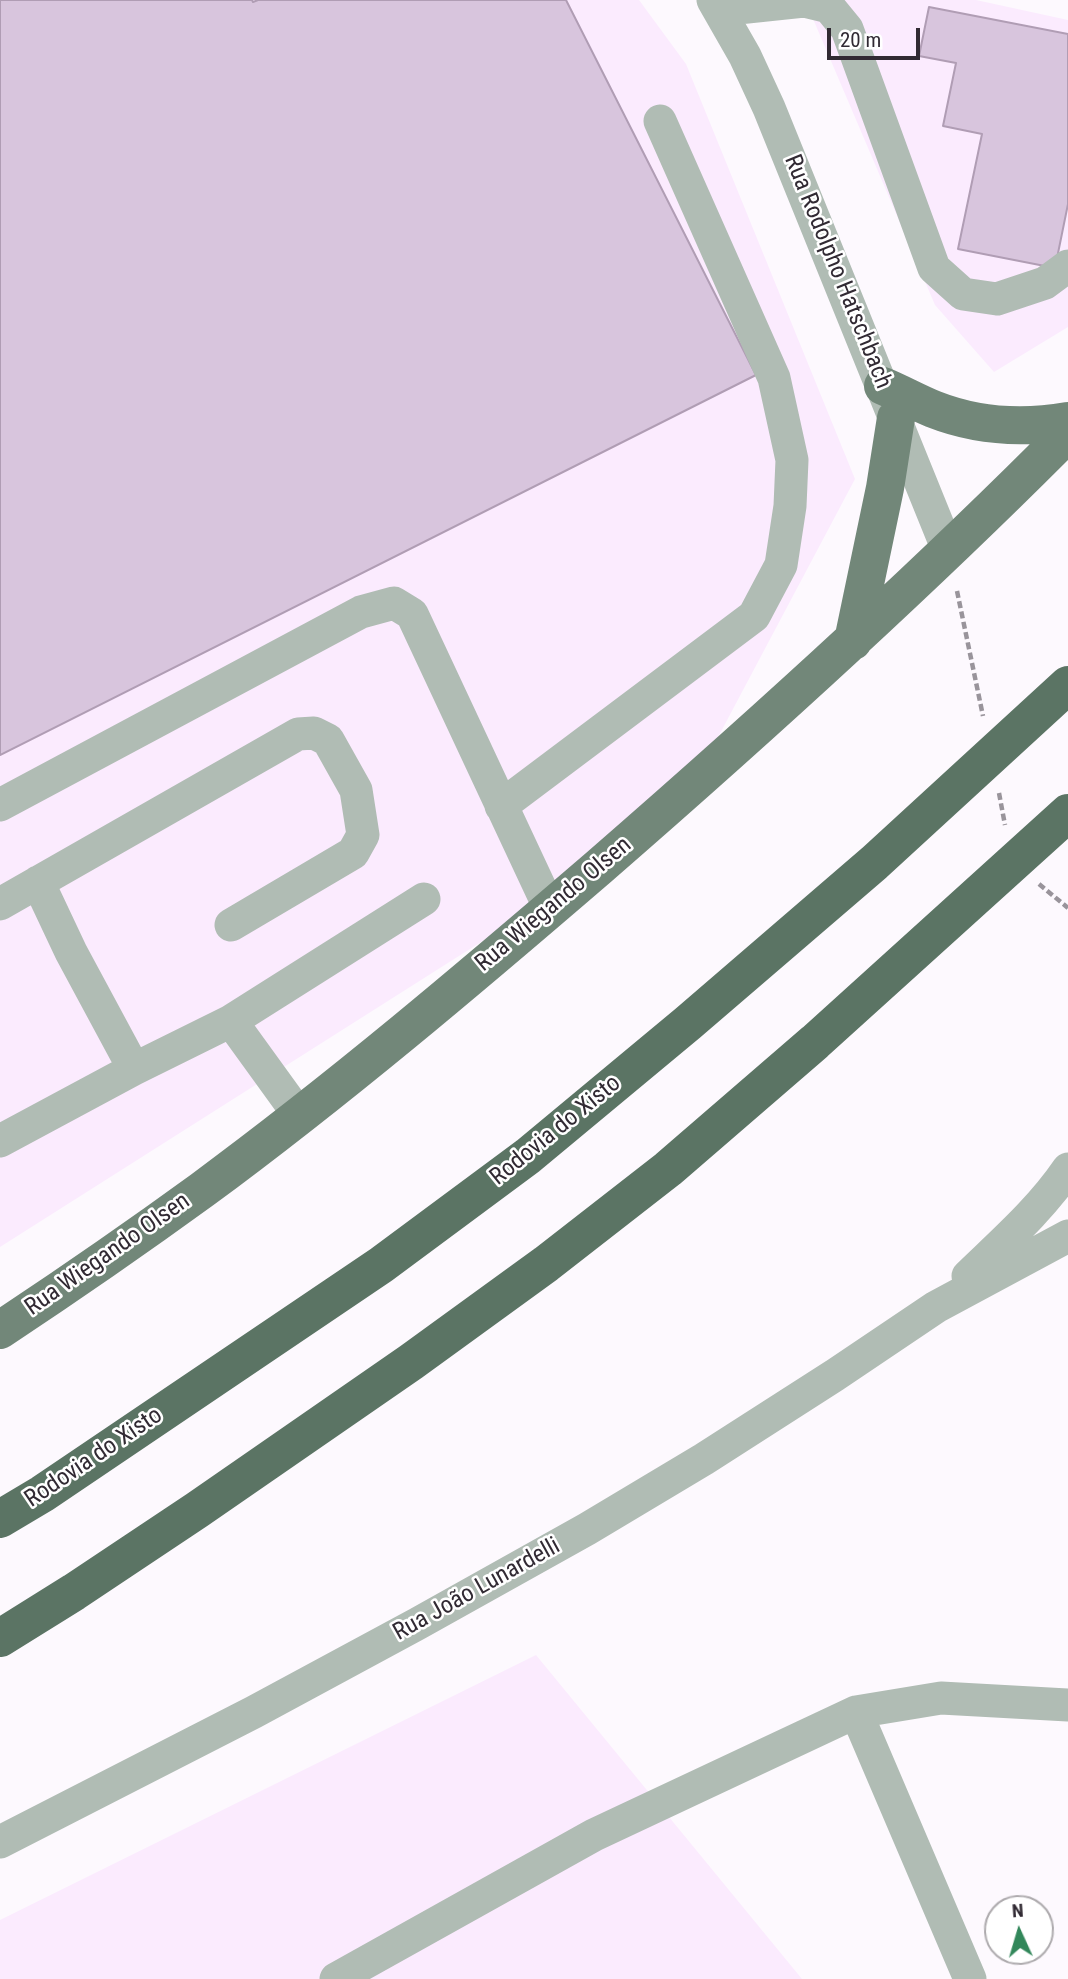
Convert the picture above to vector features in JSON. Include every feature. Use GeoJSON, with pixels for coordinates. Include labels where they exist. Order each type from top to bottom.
{"type":"FeatureCollection","features":[{"type":"Feature","properties":{"kind":"highway","name":"Rodovia do Xisto"},"geometry":{"type":"LineString","coordinates":[[0,1519],[381,1265],[528,1156],[863,872],[1068,685]]}},
{"type":"Feature","properties":{"kind":"highway"},"geometry":{"type":"LineString","coordinates":[[0,1638],[197,1510],[411,1362],[546,1264],[668,1169],[815,1042],[1068,813]]}},
{"type":"Feature","properties":{"kind":"main road"},"geometry":{"type":"LineString","coordinates":[[853,641],[885,488],[890,402],[933,409],[976,422],[1013,426],[1068,421]]}},
{"type":"Feature","properties":{"kind":"main road","name":"Rua Wiegando Olsen"},"geometry":{"type":"LineString","coordinates":[[0,1330],[204,1189],[299,1115],[550,909],[687,791],[853,641],[1068,433]]}},
{"type":"Feature","properties":{"kind":"street"},"geometry":{"type":"LineString","coordinates":[[716,5],[804,1],[829,7],[847,29],[934,268],[963,294],[997,299],[1045,283],[1068,266]]}},
{"type":"Feature","properties":{"kind":"street","name":"Rua Rodolpho Hatschbach"},"geometry":{"type":"LineString","coordinates":[[716,5],[745,56],[769,107],[948,551]]}},
{"type":"Feature","properties":{"kind":"street"},"geometry":{"type":"LineString","coordinates":[[501,806],[754,616],[781,565],[790,506],[792,460],[774,378],[660,121]]}},
{"type":"Feature","properties":{"kind":"street"},"geometry":{"type":"LineString","coordinates":[[0,805],[361,611],[394,603],[412,614],[550,909]]}},
{"type":"Feature","properties":{"kind":"street"},"geometry":{"type":"LineString","coordinates":[[0,904],[298,734],[313,733],[328,740],[356,790],[363,835],[353,853],[231,925]]}},
{"type":"Feature","properties":{"kind":"street"},"geometry":{"type":"LineString","coordinates":[[37,882],[134,1069]]}},
{"type":"Feature","properties":{"kind":"street"},"geometry":{"type":"LineString","coordinates":[[0,1141],[134,1069],[232,1021],[424,899]]}},
{"type":"Feature","properties":{"kind":"street"},"geometry":{"type":"LineString","coordinates":[[232,1021],[299,1115]]}},
{"type":"Feature","properties":{"kind":"street","name":"Rua João Lunardelli"},"geometry":{"type":"LineString","coordinates":[[936,1307],[1035,1211],[1068,1170]]}},
{"type":"Feature","properties":{"kind":"street","name":"Rua João Lunardelli"},"geometry":{"type":"LineString","coordinates":[[0,1842],[254,1712],[417,1625],[587,1529],[704,1459],[936,1307],[1068,1236]]}},
{"type":"Feature","properties":{"kind":"street"},"geometry":{"type":"LineString","coordinates":[[336,1979],[594,1835],[856,1713],[941,1698],[1068,1706]]}},
{"type":"Feature","properties":{"kind":"street"},"geometry":{"type":"LineString","coordinates":[[856,1713],[970,1979]]}},
{"type":"Feature","properties":{"kind":"path"},"geometry":{"type":"LineString","coordinates":[[948,551],[1013,863]]}},
{"type":"Feature","properties":{"kind":"shaded area"},"geometry":{"type":"Polygon","coordinates":[[[0,0],[639,0],[686,64],[855,479],[716,741],[492,935],[0,1247],[0,0]]]}},
{"type":"Feature","properties":{"kind":"shaded area"},"geometry":{"type":"Polygon","coordinates":[[[805,0],[976,0],[1068,20],[1068,327],[994,372],[935,305],[805,0]]]}},
{"type":"Feature","properties":{"kind":"shaded area"},"geometry":{"type":"Polygon","coordinates":[[[536,1655],[802,1979],[0,1979],[0,1920],[536,1655]]]}},
{"type":"Feature","properties":{"kind":"building"},"geometry":{"type":"Polygon","coordinates":[[[0,0],[566,0],[756,375],[0,755],[0,0]]]}},
{"type":"Feature","properties":{"kind":"building"},"geometry":{"type":"Polygon","coordinates":[[[929,7],[1068,34],[1068,204],[1055,268],[958,249],[982,134],[943,126],[956,63],[919,56],[929,7]]]}}]}
